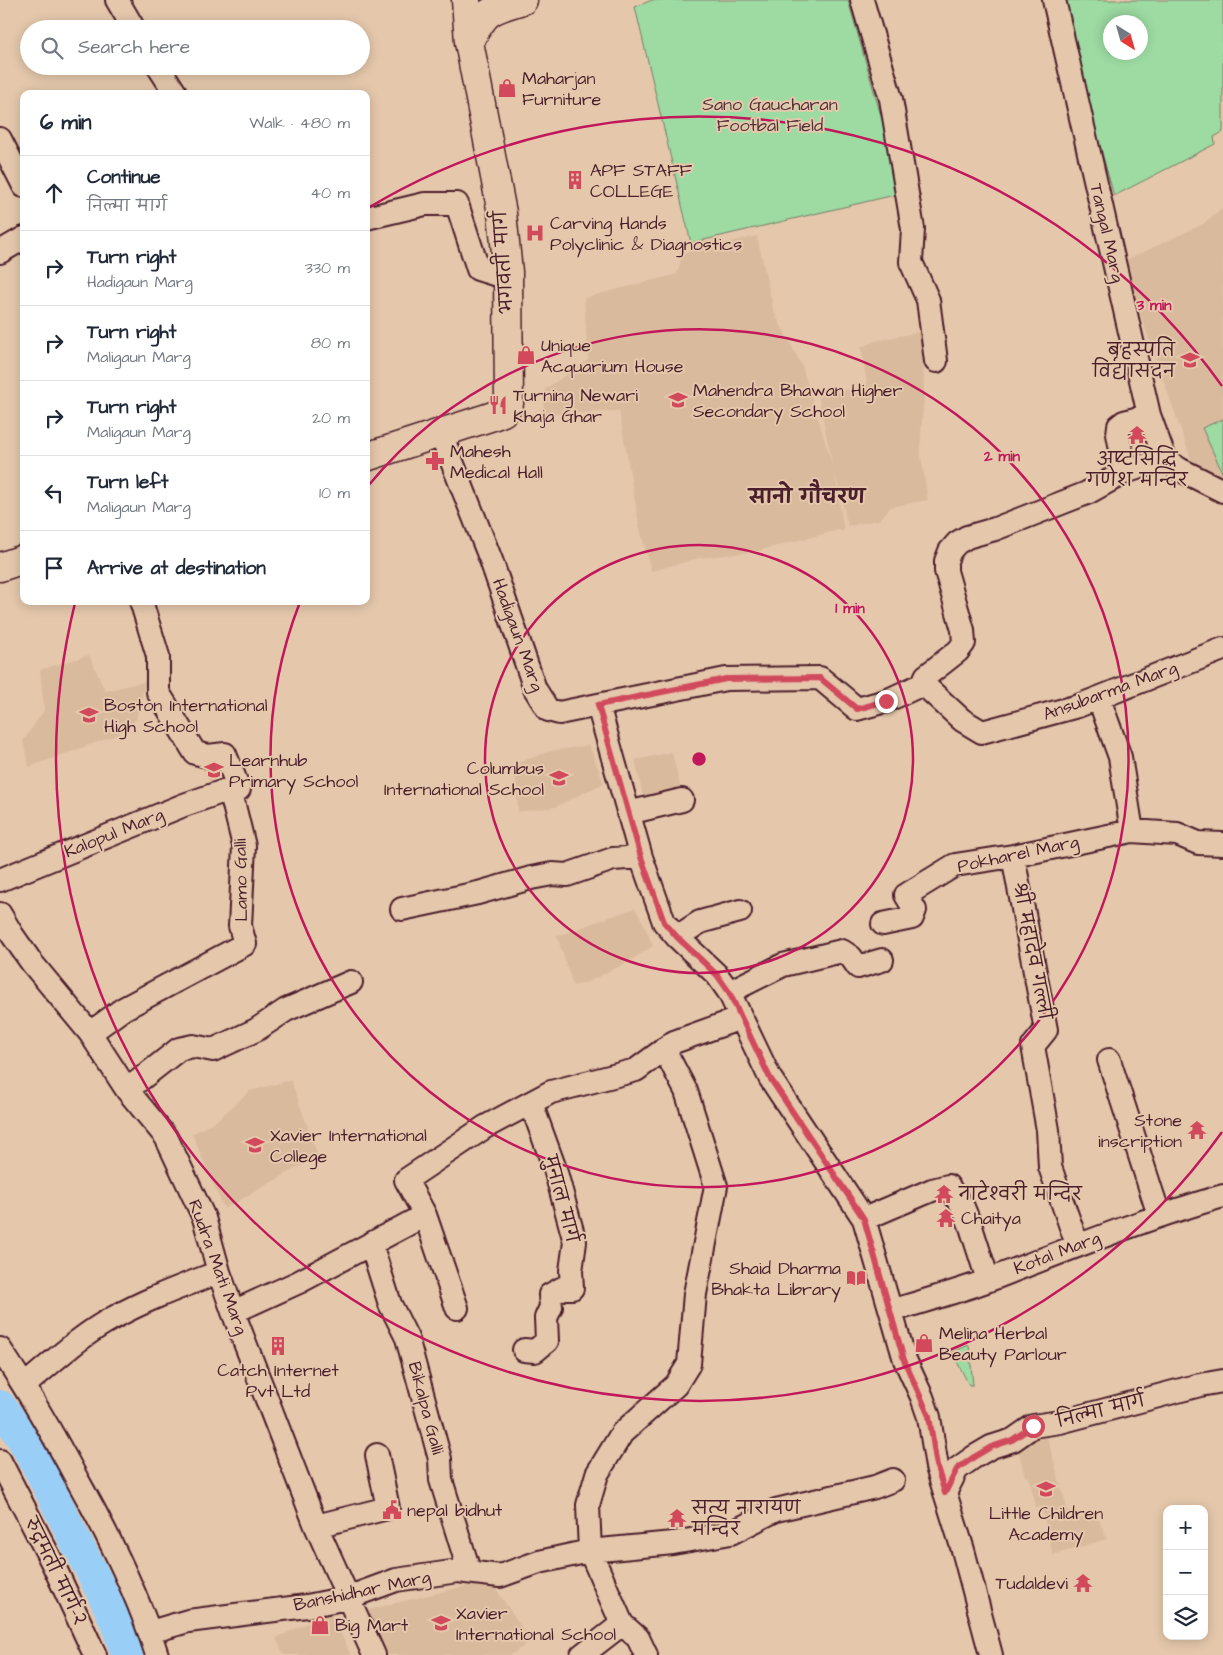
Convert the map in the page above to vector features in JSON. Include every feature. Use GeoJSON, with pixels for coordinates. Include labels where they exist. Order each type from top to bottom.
{"type":"FeatureCollection","features":[{"type":"Feature","properties":{"kind":"main road","name":"भगवती मार्ग"},"geometry":{"type":"LineString","coordinates":[[370,456],[441,434],[503,412],[509,404],[508,272],[502,213],[492,153],[469,42],[466,0]]}},
{"type":"Feature","properties":{"kind":"main road"},"geometry":{"type":"LineString","coordinates":[[469,42],[481,19],[488,12],[523,0]]}},
{"type":"Feature","properties":{"kind":"main road"},"geometry":{"type":"LineString","coordinates":[[0,567],[20,560]]}},
{"type":"Feature","properties":{"kind":"street"},"geometry":{"type":"LineString","coordinates":[[117,0],[129,20]]}},
{"type":"Feature","properties":{"kind":"street"},"geometry":{"type":"LineString","coordinates":[[862,0],[891,99],[913,229],[911,262],[928,300],[936,361]]}},
{"type":"Feature","properties":{"kind":"street","name":"Tangal Marg"},"geometry":{"type":"LineString","coordinates":[[1054,0],[1149,415],[1165,460]]}},
{"type":"Feature","properties":{"kind":"street"},"geometry":{"type":"LineString","coordinates":[[164,75],[174,90]]}},
{"type":"Feature","properties":{"kind":"street"},"geometry":{"type":"LineString","coordinates":[[0,139],[20,178]]}},
{"type":"Feature","properties":{"kind":"street"},"geometry":{"type":"LineString","coordinates":[[370,217],[425,204],[456,204],[478,270],[494,274],[508,272]]}},
{"type":"Feature","properties":{"kind":"street"},"geometry":{"type":"LineString","coordinates":[[0,252],[20,240]]}},
{"type":"Feature","properties":{"kind":"street"},"geometry":{"type":"LineString","coordinates":[[1125,472],[1118,434],[1120,426],[1124,422],[1149,415]]}},
{"type":"Feature","properties":{"kind":"street","name":"Hadigaun Marg"},"geometry":{"type":"LineString","coordinates":[[441,434],[491,560],[542,701],[548,710],[559,713],[726,679],[820,678],[857,709],[886,701],[923,684]]}},
{"type":"Feature","properties":{"kind":"street"},"geometry":{"type":"LineString","coordinates":[[923,684],[926,676],[958,651],[964,643],[963,630],[946,571],[946,561],[957,542],[1088,493],[1125,472],[1165,460],[1223,491]]}},
{"type":"Feature","properties":{"kind":"street","name":"Lamo Galli"},"geometry":{"type":"LineString","coordinates":[[90,1033],[123,1009],[245,944],[240,926],[244,846],[230,789],[239,790],[225,754],[208,756],[195,753],[158,692],[158,656],[142,605]]}},
{"type":"Feature","properties":{"kind":"street","name":"Ansubarma Marg"},"geometry":{"type":"LineString","coordinates":[[923,684],[962,720],[982,732],[1099,699],[1223,649]]}},
{"type":"Feature","properties":{"kind":"street"},"geometry":{"type":"LineString","coordinates":[[1099,699],[1120,757],[1132,831]]}},
{"type":"Feature","properties":{"kind":"street"},"geometry":{"type":"LineString","coordinates":[[598,705],[641,857],[664,922],[717,975],[729,992],[770,1078],[864,1219],[904,1360],[929,1416],[937,1467],[991,1655]]}},
{"type":"Feature","properties":{"kind":"street","name":"Kalopul Marg"},"geometry":{"type":"LineString","coordinates":[[0,880],[184,804],[230,789]]}},
{"type":"Feature","properties":{"kind":"street"},"geometry":{"type":"LineString","coordinates":[[628,812],[682,800]]}},
{"type":"Feature","properties":{"kind":"street","name":"Pokharel Marg"},"geometry":{"type":"LineString","coordinates":[[883,924],[912,918],[914,910],[906,895],[955,865],[1014,856],[1132,831],[1177,834],[1198,843],[1223,844]]}},
{"type":"Feature","properties":{"kind":"street","name":"श्री महादेव गल्ली"},"geometry":{"type":"LineString","coordinates":[[1014,856],[1046,1030],[1033,1046],[1048,1130],[1050,1167],[1077,1244]]}},
{"type":"Feature","properties":{"kind":"street"},"geometry":{"type":"LineString","coordinates":[[402,909],[478,893],[531,878],[552,874],[567,875],[613,859],[641,857]]}},
{"type":"Feature","properties":{"kind":"street"},"geometry":{"type":"LineString","coordinates":[[677,937],[700,922],[740,911]]}},
{"type":"Feature","properties":{"kind":"street","name":"Rudra Mati Marg"},"geometry":{"type":"LineString","coordinates":[[0,914],[32,963],[90,1033],[128,1090],[166,1136],[204,1218],[219,1272],[233,1312],[316,1526],[374,1655]]}},
{"type":"Feature","properties":{"kind":"street"},"geometry":{"type":"LineString","coordinates":[[729,992],[783,966],[842,951],[851,957],[858,967],[882,960]]}},
{"type":"Feature","properties":{"kind":"street"},"geometry":{"type":"LineString","coordinates":[[128,1090],[179,1049],[193,1046],[213,1050],[256,1030],[286,1010],[351,982]]}},
{"type":"Feature","properties":{"kind":"street"},"geometry":{"type":"LineString","coordinates":[[457,1308],[425,1215],[406,1180],[486,1127],[551,1092],[636,1070],[674,1042],[741,1018]]}},
{"type":"Feature","properties":{"kind":"street"},"geometry":{"type":"LineString","coordinates":[[646,1655],[638,1638],[622,1624],[590,1551],[588,1506],[597,1474],[622,1433],[676,1385],[689,1364],[695,1294],[716,1186],[686,1091],[664,1049]]}},
{"type":"Feature","properties":{"kind":"street"},"geometry":{"type":"LineString","coordinates":[[1109,1060],[1160,1215]]}},
{"type":"Feature","properties":{"kind":"street","name":"मुनाल मार्ग"},"geometry":{"type":"LineString","coordinates":[[524,1350],[535,1351],[547,1341],[546,1318],[551,1307],[550,1295],[563,1288],[572,1288],[571,1271],[575,1242],[555,1169],[531,1103]]}},
{"type":"Feature","properties":{"kind":"street"},"geometry":{"type":"LineString","coordinates":[[864,1219],[932,1190],[948,1186],[963,1207],[988,1280]]}},
{"type":"Feature","properties":{"kind":"street","name":"Kotal Marg"},"geometry":{"type":"LineString","coordinates":[[891,1312],[988,1280],[1077,1244],[1160,1215],[1223,1196]]}},
{"type":"Feature","properties":{"kind":"street"},"geometry":{"type":"LineString","coordinates":[[233,1312],[299,1282],[425,1215]]}},
{"type":"Feature","properties":{"kind":"street","name":"Bikalpa Galli"},"geometry":{"type":"LineString","coordinates":[[371,1244],[390,1304],[407,1338],[440,1459],[441,1480],[467,1564],[458,1571]]}},
{"type":"Feature","properties":{"kind":"street"},"geometry":{"type":"LineString","coordinates":[[24,1385],[81,1339],[112,1318],[148,1300],[219,1272]]}},
{"type":"Feature","properties":{"kind":"street"},"geometry":{"type":"LineString","coordinates":[[0,1349],[24,1385],[95,1512],[150,1632],[157,1655]]}},
{"type":"Feature","properties":{"kind":"street","name":"निल्मा मार्ग"},"geometry":{"type":"LineString","coordinates":[[945,1493],[957,1469],[991,1447],[1012,1440],[1033,1426],[1060,1422],[1200,1385],[1223,1381]]}},
{"type":"Feature","properties":{"kind":"street"},"geometry":{"type":"LineString","coordinates":[[316,1526],[388,1508],[377,1454]]}},
{"type":"Feature","properties":{"kind":"street","name":"रुद्रमती मार्ग-२"},"geometry":{"type":"LineString","coordinates":[[0,1461],[54,1564],[94,1655]]}},
{"type":"Feature","properties":{"kind":"street","name":"Banshidhar Marg"},"geometry":{"type":"LineString","coordinates":[[150,1632],[188,1621],[307,1606],[347,1598],[396,1580],[458,1571],[500,1576],[539,1562],[590,1551],[673,1543],[731,1533],[776,1510],[874,1487],[892,1480]]}},
{"type":"Feature","properties":{"kind":"street"},"geometry":{"type":"LineString","coordinates":[[582,1655],[622,1624]]}},
{"type":"Feature","properties":{"kind":"shaded area","name":"बृहस्पति विद्यासदन"},"geometry":{"type":"Polygon","coordinates":[[[1223,207],[1223,482],[1198,466],[1191,459],[1122,262],[1203,224],[1223,207]]]}},
{"type":"Feature","properties":{"kind":"shaded area","name":"Mahendra Bhawan Higher Secondary School"},"geometry":{"type":"Polygon","coordinates":[[[757,236],[774,312],[802,366],[833,467],[818,396],[867,385],[861,347],[876,341],[923,331],[924,395],[920,450],[928,500],[891,507],[879,520],[848,526],[835,474],[844,532],[839,530],[753,552],[700,558],[651,571],[639,525],[619,411],[543,415],[545,389],[588,360],[584,298],[677,274],[683,253],[757,236]]]}},
{"type":"Feature","properties":{"kind":"shaded area","name":"Boston International High School"},"geometry":{"type":"Polygon","coordinates":[[[89,655],[105,691],[146,681],[136,720],[117,735],[29,767],[23,741],[44,710],[40,670],[89,655]]]}},
{"type":"Feature","properties":{"kind":"shaded area","name":"Columbus International School"},"geometry":{"type":"Polygon","coordinates":[[[589,745],[604,783],[555,807],[518,812],[515,764],[550,751],[589,745]]]}},
{"type":"Feature","properties":{"kind":"shaded area"},"geometry":{"type":"Polygon","coordinates":[[[672,752],[684,802],[646,810],[635,760],[672,752]]]}},
{"type":"Feature","properties":{"kind":"shaded area","name":"Learnhub Primary School"},"geometry":{"type":"Polygon","coordinates":[[[219,757],[229,782],[212,789],[201,764],[219,757]]]}},
{"type":"Feature","properties":{"kind":"shaded area"},"geometry":{"type":"Polygon","coordinates":[[[635,908],[653,946],[630,961],[588,982],[573,986],[557,936],[635,908]]]}},
{"type":"Feature","properties":{"kind":"shaded area","name":"Xavier International College"},"geometry":{"type":"Polygon","coordinates":[[[291,1080],[318,1156],[224,1209],[192,1134],[217,1120],[250,1091],[291,1080]]]}},
{"type":"Feature","properties":{"kind":"shaded area","name":"Little Children Academy"},"geometry":{"type":"Polygon","coordinates":[[[1047,1437],[1071,1521],[1096,1513],[1107,1539],[1053,1555],[1041,1507],[1036,1508],[1029,1476],[1025,1477],[1017,1445],[1047,1437]]]}},
{"type":"Feature","properties":{"kind":"shaded area","name":"Xavier International School"},"geometry":{"type":"Polygon","coordinates":[[[490,1580],[531,1641],[511,1655],[376,1655],[359,1612],[490,1580]]]}},
{"type":"Feature","properties":{"kind":"shaded area","name":"Big Mart"},"geometry":{"type":"Polygon","coordinates":[[[331,1612],[351,1655],[284,1655],[276,1638],[331,1612]]]}},
{"type":"Feature","properties":{"kind":"green space","name":"Sano Gaucharan Footbal Field"},"geometry":{"type":"Polygon","coordinates":[[[652,0],[848,0],[903,193],[691,243],[635,7],[652,0]]]}},
{"type":"Feature","properties":{"kind":"green space"},"geometry":{"type":"Polygon","coordinates":[[[1062,0],[1223,0],[1223,132],[1214,137],[1215,144],[1114,196],[1070,38],[1062,0]]]}},
{"type":"Feature","properties":{"kind":"green space"},"geometry":{"type":"Polygon","coordinates":[[[1223,419],[1223,474],[1202,428],[1223,419]]]}},
{"type":"Feature","properties":{"kind":"green space"},"geometry":{"type":"Polygon","coordinates":[[[969,1345],[973,1385],[969,1385],[952,1352],[969,1345]]]}},
{"type":"Feature","properties":{"kind":"waterway"},"geometry":{"type":"LineString","coordinates":[[0,1406],[22,1437],[97,1582],[111,1611],[127,1655]]}},
{"type":"Feature","properties":{"kind":"place","name":"Maharjan Furniture"},"geometry":{"type":"Point","coordinates":[507,88]}},
{"type":"Feature","properties":{"kind":"place","name":"APF STAFF COLLEGE"},"geometry":{"type":"Point","coordinates":[575,180]}},
{"type":"Feature","properties":{"kind":"place","name":"Carving Hands Polyclinic & Diagnostics"},"geometry":{"type":"Point","coordinates":[535,233]}},
{"type":"Feature","properties":{"kind":"place","name":"Unique Acquarium House"},"geometry":{"type":"Point","coordinates":[526,355]}},
{"type":"Feature","properties":{"kind":"place","name":"बृहस्पति विद्यासदन"},"geometry":{"type":"Point","coordinates":[1190,360]}},
{"type":"Feature","properties":{"kind":"place","name":"Mahendra Bhawan Higher Secondary School"},"geometry":{"type":"Point","coordinates":[678,400]}},
{"type":"Feature","properties":{"kind":"place","name":"Turning Newari Khaja Ghar"},"geometry":{"type":"Point","coordinates":[498,405]}},
{"type":"Feature","properties":{"kind":"place","name":"अष्टसिद्धि गणेश मन्दिर"},"geometry":{"type":"Point","coordinates":[1137,435]}},
{"type":"Feature","properties":{"kind":"place","name":"Mahesh Medical Hall"},"geometry":{"type":"Point","coordinates":[435,461]}},
{"type":"Feature","properties":{"kind":"place","name":"Boston International High School"},"geometry":{"type":"Point","coordinates":[89,715]}},
{"type":"Feature","properties":{"kind":"place","name":"Learnhub Primary School"},"geometry":{"type":"Point","coordinates":[214,770]}},
{"type":"Feature","properties":{"kind":"place","name":"Columbus International School"},"geometry":{"type":"Point","coordinates":[559,778]}},
{"type":"Feature","properties":{"kind":"place","name":"Stone inscription"},"geometry":{"type":"Point","coordinates":[1197,1130]}},
{"type":"Feature","properties":{"kind":"place","name":"Xavier International College"},"geometry":{"type":"Point","coordinates":[255,1145]}},
{"type":"Feature","properties":{"kind":"place","name":"नाटेश्वरी मन्दिर"},"geometry":{"type":"Point","coordinates":[944,1194]}},
{"type":"Feature","properties":{"kind":"place","name":"Chaitya"},"geometry":{"type":"Point","coordinates":[946,1218]}},
{"type":"Feature","properties":{"kind":"place","name":"Shaid Dharma Bhakta Library"},"geometry":{"type":"Point","coordinates":[856,1278]}},
{"type":"Feature","properties":{"kind":"place","name":"Melina Herbal Beauty Parlour"},"geometry":{"type":"Point","coordinates":[924,1343]}},
{"type":"Feature","properties":{"kind":"place","name":"Catch Internet Pvt Ltd"},"geometry":{"type":"Point","coordinates":[278,1346]}},
{"type":"Feature","properties":{"kind":"place","name":"Little Children Academy"},"geometry":{"type":"Point","coordinates":[1046,1489]}},
{"type":"Feature","properties":{"kind":"place","name":"nepal bidhut"},"geometry":{"type":"Point","coordinates":[392,1510]}},
{"type":"Feature","properties":{"kind":"place","name":"सत्य नारायण मन्दिर"},"geometry":{"type":"Point","coordinates":[677,1518]}},
{"type":"Feature","properties":{"kind":"place","name":"Tudaldevi"},"geometry":{"type":"Point","coordinates":[1083,1583]}},
{"type":"Feature","properties":{"kind":"place","name":"Xavier International School"},"geometry":{"type":"Point","coordinates":[441,1623]}},
{"type":"Feature","properties":{"kind":"place","name":"Big Mart"},"geometry":{"type":"Point","coordinates":[320,1625]}},
{"type":"Feature","properties":{"kind":"district","name":"सानो गौचरण"},"geometry":{"type":"Point","coordinates":[807,497]}},
{"type":"Feature","properties":{"kind":"route"},"geometry":{"type":"LineString","coordinates":[[886,701],[857,709],[820,678],[726,679],[598,705],[641,857],[664,922],[717,975],[729,992],[770,1078],[864,1219],[904,1360],[929,1416],[937,1467],[945,1493],[957,1469],[991,1447],[1012,1440],[1033,1426]]}}]}
